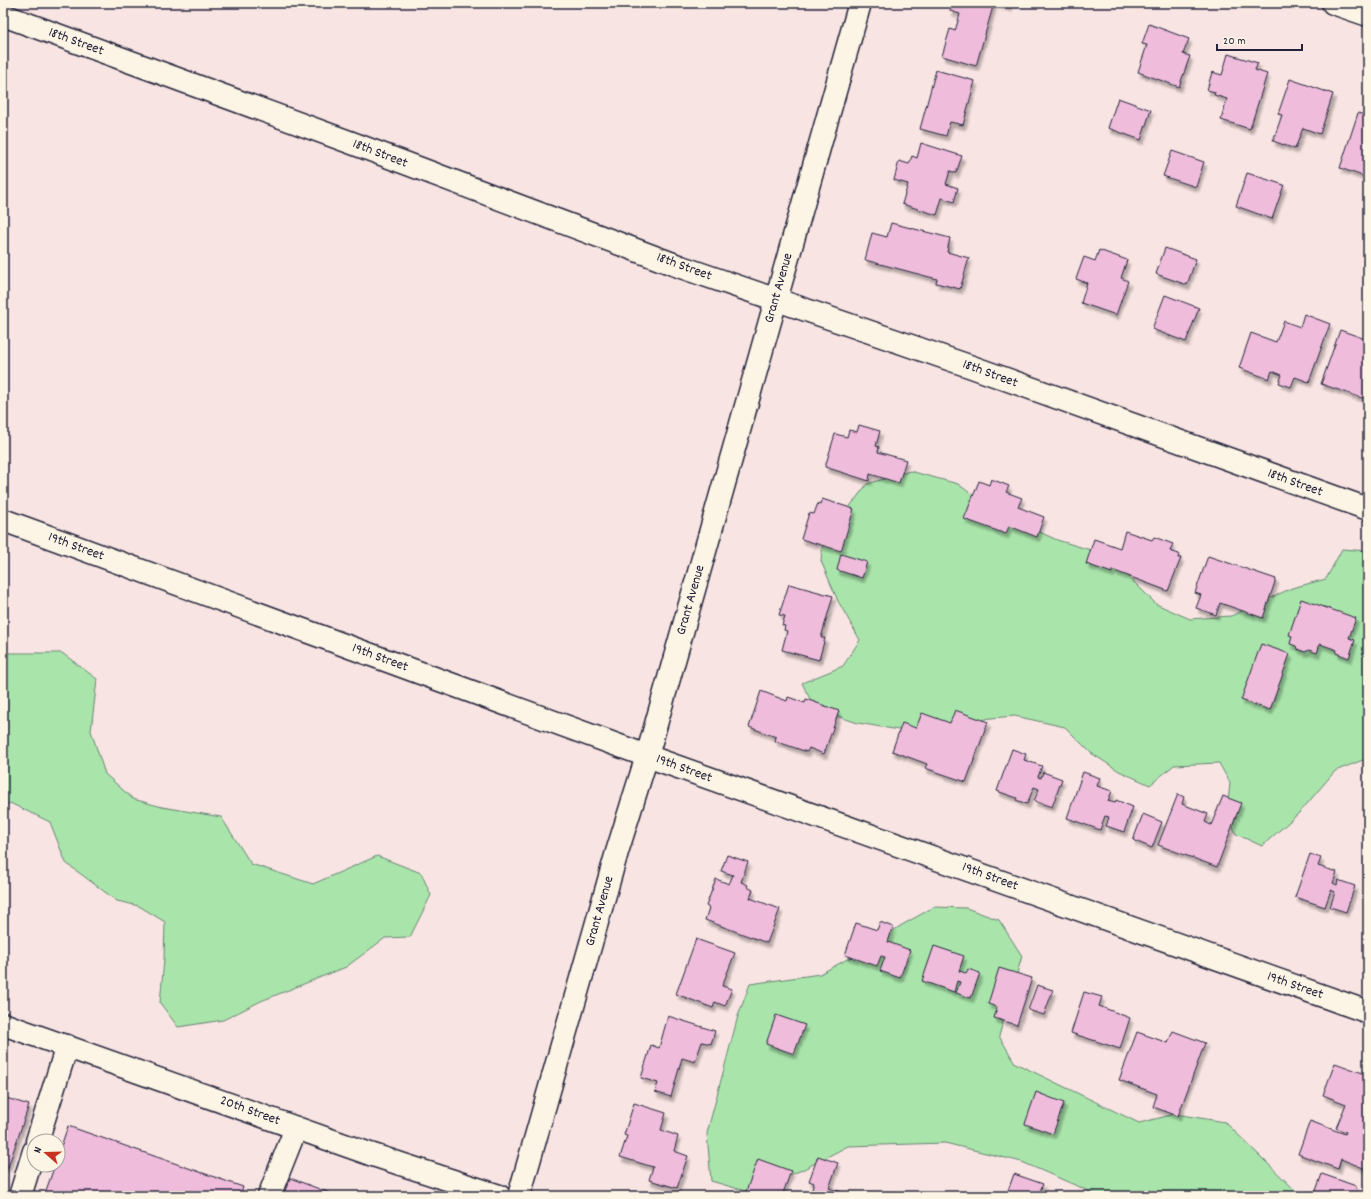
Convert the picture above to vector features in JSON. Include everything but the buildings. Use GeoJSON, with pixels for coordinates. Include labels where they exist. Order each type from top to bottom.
{"type":"FeatureCollection","features":[{"type":"Feature","properties":{"kind":"street","name":"Grant Avenue"},"geometry":{"type":"LineString","coordinates":[[519,1196],[617,852],[647,756],[860,3]]}},
{"type":"Feature","properties":{"kind":"street"},"geometry":{"type":"LineString","coordinates":[[1333,3],[1368,15]]}},
{"type":"Feature","properties":{"kind":"street","name":"18th Street"},"geometry":{"type":"LineString","coordinates":[[3,15],[681,266],[979,370],[1368,509]]}},
{"type":"Feature","properties":{"kind":"street","name":"19th Street"},"geometry":{"type":"LineString","coordinates":[[3,520],[647,756],[1368,1012]]}},
{"type":"Feature","properties":{"kind":"street","name":"20th Street"},"geometry":{"type":"LineString","coordinates":[[3,1024],[370,1154],[499,1196]]}},
{"type":"Feature","properties":{"kind":"street"},"geometry":{"type":"LineString","coordinates":[[40,1133],[67,1046]]}},
{"type":"Feature","properties":{"kind":"street"},"geometry":{"type":"LineString","coordinates":[[269,1196],[296,1128]]}},
{"type":"Feature","properties":{"kind":"street"},"geometry":{"type":"LineString","coordinates":[[20,1196],[27,1173]]}},
{"type":"Feature","properties":{"kind":"green space"},"geometry":{"type":"Polygon","coordinates":[[[910,471],[958,484],[994,511],[1057,540],[1104,554],[1156,604],[1190,619],[1231,616],[1292,588],[1326,579],[1342,549],[1368,551],[1368,758],[1335,771],[1300,812],[1262,846],[1236,834],[1227,812],[1230,783],[1219,763],[1174,765],[1150,785],[1119,771],[1091,753],[1065,727],[1015,716],[991,718],[916,733],[858,723],[815,709],[802,683],[843,666],[860,640],[838,601],[821,561],[823,542],[867,484],[910,471]]]}},
{"type":"Feature","properties":{"kind":"green space"},"geometry":{"type":"Polygon","coordinates":[[[62,653],[97,679],[91,731],[105,774],[133,799],[162,807],[221,817],[251,864],[313,884],[377,856],[421,873],[431,895],[410,937],[385,938],[346,967],[261,1001],[223,1020],[178,1027],[160,1003],[164,960],[165,922],[139,906],[117,901],[66,863],[50,822],[10,803],[3,808],[3,654],[62,653]]]}},
{"type":"Feature","properties":{"kind":"green space"},"geometry":{"type":"Polygon","coordinates":[[[934,907],[966,908],[999,920],[1022,956],[999,1036],[1015,1063],[1139,1123],[1175,1114],[1225,1122],[1301,1196],[1100,1196],[1022,1162],[945,1143],[848,1146],[802,1170],[749,1192],[711,1181],[707,1133],[738,1016],[750,984],[820,974],[853,956],[934,907]]]}}]}
